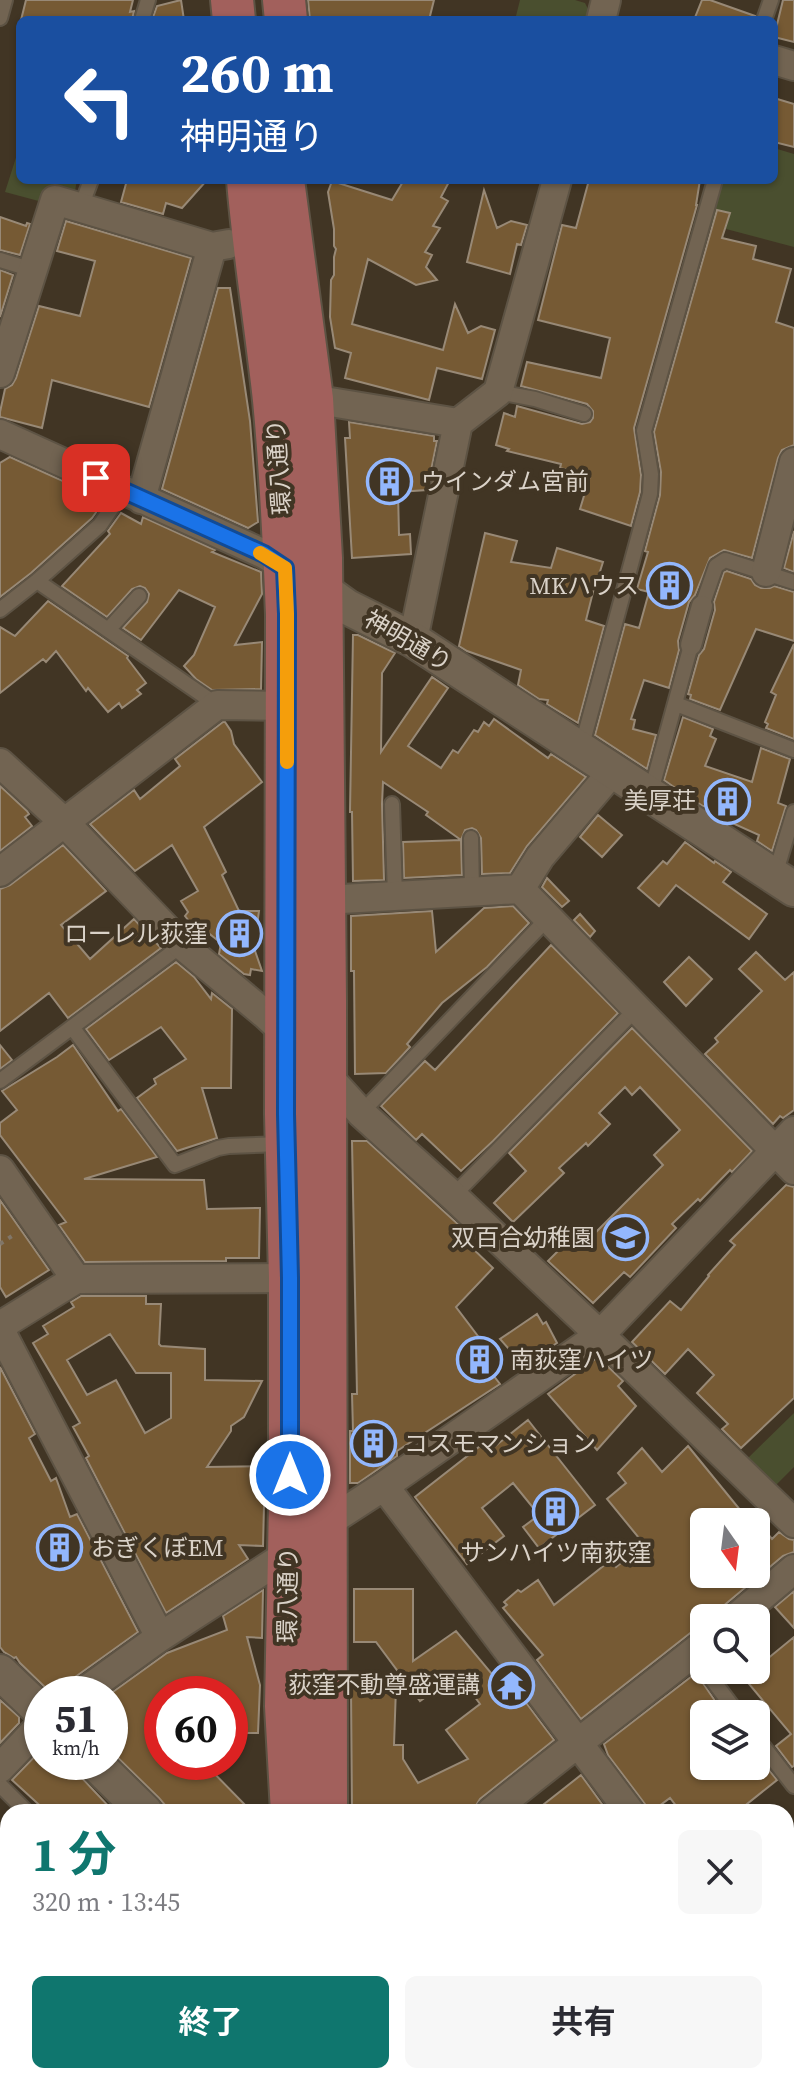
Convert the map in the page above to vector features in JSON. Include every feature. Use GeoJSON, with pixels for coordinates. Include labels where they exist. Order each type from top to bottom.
{"type":"FeatureCollection","features":[{"type":"Feature","properties":{"kind":"main road"},"geometry":{"type":"LineString","coordinates":[[227,184],[227,187],[274,208]]}},
{"type":"Feature","properties":{"kind":"main road","name":"環八通り"},"geometry":{"type":"LineString","coordinates":[[252,184],[274,208],[312,399],[322,589],[326,1804]]}},
{"type":"Feature","properties":{"kind":"main road","name":"環八通り"},"geometry":{"type":"LineString","coordinates":[[274,208],[274,401],[287,614],[286,1033],[290,1503],[286,1706],[292,1804]]}},
{"type":"Feature","properties":{"kind":"street"},"geometry":{"type":"LineString","coordinates":[[413,640],[458,423],[498,392],[556,184]]}},
{"type":"Feature","properties":{"kind":"street"},"geometry":{"type":"LineString","coordinates":[[0,373],[55,200],[212,247]]}},
{"type":"Feature","properties":{"kind":"street"},"geometry":{"type":"LineString","coordinates":[[132,495],[212,247],[274,208]]}},
{"type":"Feature","properties":{"kind":"street"},"geometry":{"type":"LineString","coordinates":[[312,399],[458,423]]}},
{"type":"Feature","properties":{"kind":"street","name":"神明通り"},"geometry":{"type":"LineString","coordinates":[[4,441],[264,554],[347,607],[413,640],[784,882]]}},
{"type":"Feature","properties":{"kind":"street"},"geometry":{"type":"LineString","coordinates":[[766,572],[794,462]]}},
{"type":"Feature","properties":{"kind":"street"},"geometry":{"type":"LineString","coordinates":[[691,645],[702,606]]}},
{"type":"Feature","properties":{"kind":"street"},"geometry":{"type":"LineString","coordinates":[[0,872],[217,705],[287,706]]}},
{"type":"Feature","properties":{"kind":"street"},"geometry":{"type":"LineString","coordinates":[[0,763],[64,822],[182,945],[286,1033],[361,1113],[600,1335],[794,1523]]}},
{"type":"Feature","properties":{"kind":"street"},"geometry":{"type":"LineString","coordinates":[[520,889],[540,857],[613,771]]}},
{"type":"Feature","properties":{"kind":"street"},"geometry":{"type":"LineString","coordinates":[[324,900],[520,889],[637,1008],[788,1150],[600,1335],[324,1525]]}},
{"type":"Feature","properties":{"kind":"street"},"geometry":{"type":"LineString","coordinates":[[0,1170],[76,1279]]}},
{"type":"Feature","properties":{"kind":"street"},"geometry":{"type":"LineString","coordinates":[[160,1637],[0,1328],[76,1279],[290,1278]]}},
{"type":"Feature","properties":{"kind":"street"},"geometry":{"type":"LineString","coordinates":[[384,1486],[578,1741],[621,1804]]}},
{"type":"Feature","properties":{"kind":"street"},"geometry":{"type":"LineString","coordinates":[[106,1676],[288,1554]]}},
{"type":"Feature","properties":{"kind":"street"},"geometry":{"type":"LineString","coordinates":[[753,1604],[794,1569]]}},
{"type":"Feature","properties":{"kind":"street"},"geometry":{"type":"LineString","coordinates":[[501,1804],[578,1741],[690,1666]]}},
{"type":"Feature","properties":{"kind":"street"},"geometry":{"type":"LineString","coordinates":[[0,1672],[24,1695]]}},
{"type":"Feature","properties":{"kind":"street"},"geometry":{"type":"LineString","coordinates":[[0,1768],[24,1743]]}},
{"type":"Feature","properties":{"kind":"street"},"geometry":{"type":"LineString","coordinates":[[112,1780],[137,1804]]}},
{"type":"Feature","properties":{"kind":"lane"},"geometry":{"type":"LineString","coordinates":[[0,18],[5,0]]}},
{"type":"Feature","properties":{"kind":"lane"},"geometry":{"type":"LineString","coordinates":[[81,207],[90,184]]}},
{"type":"Feature","properties":{"kind":"lane"},"geometry":{"type":"LineString","coordinates":[[581,750],[650,494],[651,474],[644,431],[714,184]]}},
{"type":"Feature","properties":{"kind":"lane"},"geometry":{"type":"LineString","coordinates":[[0,260],[33,270]]}},
{"type":"Feature","properties":{"kind":"lane"},"geometry":{"type":"LineString","coordinates":[[498,392],[584,414]]}},
{"type":"Feature","properties":{"kind":"lane"},"geometry":{"type":"LineString","coordinates":[[0,610],[37,581],[132,495]]}},
{"type":"Feature","properties":{"kind":"lane"},"geometry":{"type":"LineString","coordinates":[[702,606],[716,566],[725,560],[794,582]]}},
{"type":"Feature","properties":{"kind":"lane"},"geometry":{"type":"LineString","coordinates":[[37,581],[217,705]]}},
{"type":"Feature","properties":{"kind":"lane"},"geometry":{"type":"LineString","coordinates":[[108,630],[139,596]]}},
{"type":"Feature","properties":{"kind":"lane"},"geometry":{"type":"LineString","coordinates":[[650,795],[691,645]]}},
{"type":"Feature","properties":{"kind":"lane"},"geometry":{"type":"LineString","coordinates":[[676,704],[794,750]]}},
{"type":"Feature","properties":{"kind":"lane"},"geometry":{"type":"LineString","coordinates":[[392,804],[395,896]]}},
{"type":"Feature","properties":{"kind":"lane"},"geometry":{"type":"LineString","coordinates":[[784,882],[794,812]]}},
{"type":"Feature","properties":{"kind":"lane"},"geometry":{"type":"LineString","coordinates":[[471,838],[472,891]]}},
{"type":"Feature","properties":{"kind":"lane"},"geometry":{"type":"LineString","coordinates":[[361,1113],[548,918]]}},
{"type":"Feature","properties":{"kind":"lane"},"geometry":{"type":"LineString","coordinates":[[0,1081],[182,945]]}},
{"type":"Feature","properties":{"kind":"lane"},"geometry":{"type":"LineString","coordinates":[[453,1196],[637,1008]]}},
{"type":"Feature","properties":{"kind":"lane"},"geometry":{"type":"LineString","coordinates":[[72,1027],[175,1165],[229,1146],[287,1144]]}},
{"type":"Feature","properties":{"kind":"lane"},"geometry":{"type":"LineString","coordinates":[[770,1755],[794,1786]]}},
{"type":"Feature","properties":{"kind":"lane"},"geometry":{"type":"LineString","coordinates":[[0,1785],[19,1804]]}},
{"type":"Feature","properties":{"kind":"green space"},"geometry":{"type":"Polygon","coordinates":[[[520,0],[575,0],[585,3],[591,15],[591,16],[516,16],[520,0]]]}},
{"type":"Feature","properties":{"kind":"green space"},"geometry":{"type":"Polygon","coordinates":[[[778,149],[794,154],[794,247],[711,225],[721,184],[778,184],[778,149]]]}},
{"type":"Feature","properties":{"kind":"green space"},"geometry":{"type":"Polygon","coordinates":[[[16,158],[16,184],[76,184],[74,196],[46,203],[5,192],[16,158]]]}},
{"type":"Feature","properties":{"kind":"green space"},"geometry":{"type":"Polygon","coordinates":[[[794,1413],[794,1467],[775,1486],[748,1458],[794,1413]]]}},
{"type":"Feature","properties":{"kind":"building"},"geometry":{"type":"Polygon","coordinates":[[[26,0],[133,0],[130,12],[134,11],[133,16],[22,16],[26,0]]]}},
{"type":"Feature","properties":{"kind":"building"},"geometry":{"type":"Polygon","coordinates":[[[181,0],[183,16],[153,16],[157,6],[181,0]]]}},
{"type":"Feature","properties":{"kind":"building"},"geometry":{"type":"Polygon","coordinates":[[[308,0],[434,0],[430,16],[310,16],[308,0]]]}},
{"type":"Feature","properties":{"kind":"building"},"geometry":{"type":"Polygon","coordinates":[[[702,0],[710,0],[755,16],[696,16],[702,0]]]}},
{"type":"Feature","properties":{"kind":"building"},"geometry":{"type":"Polygon","coordinates":[[[783,0],[794,0],[794,42],[778,38],[783,0]]]}},
{"type":"Feature","properties":{"kind":"building"},"geometry":{"type":"Polygon","coordinates":[[[778,99],[794,104],[794,147],[778,143],[778,99]]]}},
{"type":"Feature","properties":{"kind":"building"},"geometry":{"type":"Polygon","coordinates":[[[126,184],[203,184],[182,208],[166,203],[163,214],[121,202],[126,184]]]}},
{"type":"Feature","properties":{"kind":"building"},"geometry":{"type":"Polygon","coordinates":[[[331,184],[341,184],[392,200],[402,184],[448,184],[441,197],[448,201],[433,226],[440,228],[425,252],[432,255],[426,267],[437,280],[416,285],[368,259],[352,324],[443,350],[455,304],[468,333],[481,326],[495,330],[482,379],[437,368],[429,400],[345,378],[351,353],[335,348],[330,317],[336,249],[328,192],[331,184]]]}},
{"type":"Feature","properties":{"kind":"building"},"geometry":{"type":"Polygon","coordinates":[[[588,184],[699,184],[697,205],[634,428],[641,475],[631,526],[580,509],[590,476],[496,445],[504,413],[515,417],[517,406],[582,424],[593,418],[593,411],[587,404],[521,386],[527,362],[601,378],[610,338],[538,320],[562,225],[576,228],[588,184]]]}},
{"type":"Feature","properties":{"kind":"building"},"geometry":{"type":"Polygon","coordinates":[[[484,190],[497,228],[511,221],[527,225],[521,245],[517,244],[510,274],[467,262],[484,190]]]}},
{"type":"Feature","properties":{"kind":"building"},"geometry":{"type":"Polygon","coordinates":[[[717,210],[730,213],[722,238],[756,246],[753,259],[791,269],[776,322],[794,328],[794,445],[782,450],[778,458],[752,558],[724,550],[710,558],[689,602],[669,688],[644,680],[631,719],[635,720],[633,729],[656,735],[647,769],[595,735],[625,624],[639,628],[649,592],[637,589],[660,495],[661,472],[654,432],[717,210]]]}},
{"type":"Feature","properties":{"kind":"building"},"geometry":{"type":"Polygon","coordinates":[[[0,217],[26,226],[30,224],[20,255],[0,250],[0,217]]]}},
{"type":"Feature","properties":{"kind":"building"},"geometry":{"type":"Polygon","coordinates":[[[66,221],[191,258],[149,407],[52,380],[42,428],[0,417],[0,412],[5,389],[16,378],[39,306],[80,316],[95,261],[57,251],[66,221]]]}},
{"type":"Feature","properties":{"kind":"building"},"geometry":{"type":"Polygon","coordinates":[[[0,270],[13,275],[0,317],[0,270]]]}},
{"type":"Feature","properties":{"kind":"building"},"geometry":{"type":"Polygon","coordinates":[[[218,288],[230,288],[250,421],[258,522],[248,528],[162,489],[218,288]]]}},
{"type":"Feature","properties":{"kind":"building","name":"ウインダム宮前"},"geometry":{"type":"Polygon","coordinates":[[[349,422],[434,436],[434,441],[437,441],[427,490],[398,492],[399,535],[410,534],[411,554],[352,558],[345,438],[350,438],[349,422]]]}},
{"type":"Feature","properties":{"kind":"building"},"geometry":{"type":"Polygon","coordinates":[[[10,457],[105,500],[92,518],[0,597],[0,463],[10,457]]]}},
{"type":"Feature","properties":{"kind":"building"},"geometry":{"type":"Polygon","coordinates":[[[121,513],[141,524],[143,517],[215,550],[212,552],[261,572],[262,594],[235,645],[262,642],[261,689],[212,690],[184,666],[194,655],[215,607],[179,590],[141,640],[123,628],[147,602],[149,594],[145,588],[132,589],[107,617],[62,586],[110,534],[108,531],[121,513]]]}},
{"type":"Feature","properties":{"kind":"building"},"geometry":{"type":"Polygon","coordinates":[[[794,531],[794,572],[784,568],[794,531]]]}},
{"type":"Feature","properties":{"kind":"building"},"geometry":{"type":"Polygon","coordinates":[[[485,533],[517,541],[511,562],[551,568],[557,548],[603,562],[586,620],[604,626],[578,723],[547,704],[548,700],[539,699],[518,685],[521,670],[459,646],[485,533]]]}},
{"type":"Feature","properties":{"kind":"building"},"geometry":{"type":"Polygon","coordinates":[[[727,571],[751,579],[761,588],[774,586],[794,592],[794,641],[756,629],[720,710],[690,699],[691,695],[688,694],[699,655],[704,649],[715,610],[714,602],[727,571]]]}},
{"type":"Feature","properties":{"kind":"building"},"geometry":{"type":"Polygon","coordinates":[[[48,601],[128,656],[146,683],[137,690],[141,694],[122,708],[119,703],[108,712],[88,688],[86,691],[56,651],[46,662],[43,659],[0,693],[0,627],[15,636],[48,601]]]}},
{"type":"Feature","properties":{"kind":"building"},"geometry":{"type":"Polygon","coordinates":[[[353,635],[395,653],[382,673],[381,752],[432,677],[448,688],[408,746],[441,768],[453,750],[458,753],[474,730],[478,732],[484,722],[489,726],[494,719],[548,758],[551,754],[586,777],[527,846],[510,873],[482,874],[481,838],[476,830],[465,830],[461,840],[426,815],[428,812],[383,782],[384,880],[353,881],[350,812],[353,635]]]}},
{"type":"Feature","properties":{"kind":"building"},"geometry":{"type":"Polygon","coordinates":[[[794,644],[794,739],[766,728],[768,724],[765,722],[776,695],[771,692],[794,644]]]}},
{"type":"Feature","properties":{"kind":"building"},"geometry":{"type":"Polygon","coordinates":[[[683,717],[713,729],[710,736],[716,739],[705,766],[752,782],[761,748],[790,759],[778,803],[786,806],[772,851],[757,841],[759,835],[721,818],[713,812],[715,809],[703,806],[695,801],[696,797],[681,792],[664,780],[683,717]]]}},
{"type":"Feature","properties":{"kind":"building"},"geometry":{"type":"Polygon","coordinates":[[[223,722],[231,731],[234,744],[262,782],[204,827],[226,872],[222,875],[239,911],[259,911],[254,948],[262,971],[251,969],[250,975],[244,974],[219,954],[221,943],[202,928],[197,931],[185,916],[188,912],[181,901],[198,891],[172,845],[135,871],[90,824],[134,790],[140,799],[180,766],[175,759],[223,722]]]}},
{"type":"Feature","properties":{"kind":"building"},"geometry":{"type":"Polygon","coordinates":[[[0,786],[27,811],[29,814],[25,817],[32,826],[0,851],[0,786]]]}},
{"type":"Feature","properties":{"kind":"building"},"geometry":{"type":"Polygon","coordinates":[[[598,815],[622,835],[602,857],[580,837],[598,815]]]}},
{"type":"Feature","properties":{"kind":"building"},"geometry":{"type":"Polygon","coordinates":[[[461,840],[462,875],[404,878],[403,842],[461,840]]]}},
{"type":"Feature","properties":{"kind":"building"},"geometry":{"type":"Polygon","coordinates":[[[685,842],[731,872],[723,882],[767,914],[749,939],[676,885],[659,906],[638,888],[663,861],[667,864],[685,842]]]}},
{"type":"Feature","properties":{"kind":"building"},"geometry":{"type":"Polygon","coordinates":[[[63,845],[106,891],[61,925],[90,959],[134,919],[161,948],[68,1018],[49,993],[0,1031],[0,889],[10,885],[63,845]]]}},
{"type":"Feature","properties":{"kind":"building"},"geometry":{"type":"Polygon","coordinates":[[[547,878],[569,901],[562,907],[542,887],[547,878]]]}},
{"type":"Feature","properties":{"kind":"building"},"geometry":{"type":"Polygon","coordinates":[[[513,906],[529,923],[487,967],[442,1003],[407,1044],[410,1047],[386,1073],[355,1074],[351,916],[432,911],[436,952],[484,908],[513,906]]]}},
{"type":"Feature","properties":{"kind":"building"},"geometry":{"type":"Polygon","coordinates":[[[580,914],[595,931],[590,937],[574,920],[580,914]]]}},
{"type":"Feature","properties":{"kind":"building"},"geometry":{"type":"Polygon","coordinates":[[[551,945],[618,1013],[461,1171],[422,1134],[416,1140],[381,1106],[425,1061],[435,1070],[551,945]]]}},
{"type":"Feature","properties":{"kind":"building"},"geometry":{"type":"Polygon","coordinates":[[[756,952],[785,980],[794,972],[794,1110],[783,1118],[780,1116],[773,1124],[705,1054],[718,1042],[715,1038],[762,991],[739,969],[756,952]]]}},
{"type":"Feature","properties":{"kind":"building"},"geometry":{"type":"Polygon","coordinates":[[[689,957],[712,979],[686,1006],[664,982],[689,957]]]}},
{"type":"Feature","properties":{"kind":"building"},"geometry":{"type":"Polygon","coordinates":[[[176,962],[194,977],[211,999],[212,993],[232,1009],[231,1088],[202,1088],[217,1138],[177,1151],[137,1098],[156,1084],[154,1079],[186,1059],[161,1027],[109,1060],[86,1029],[176,962]]]}},
{"type":"Feature","properties":{"kind":"building"},"geometry":{"type":"Polygon","coordinates":[[[632,1028],[752,1151],[672,1224],[676,1228],[630,1277],[624,1272],[593,1303],[548,1261],[584,1225],[594,1234],[663,1165],[654,1155],[680,1130],[640,1087],[632,1095],[625,1087],[599,1113],[610,1124],[559,1168],[564,1173],[513,1222],[494,1203],[526,1171],[509,1153],[632,1028]]]}},
{"type":"Feature","properties":{"kind":"building"},"geometry":{"type":"Polygon","coordinates":[[[0,1045],[12,1060],[0,1069],[0,1045]]]}},
{"type":"Feature","properties":{"kind":"building"},"geometry":{"type":"Polygon","coordinates":[[[73,1045],[118,1111],[121,1109],[157,1157],[84,1179],[204,1180],[207,1209],[260,1208],[259,1258],[85,1262],[59,1225],[66,1222],[0,1135],[0,1123],[17,1110],[2,1091],[73,1045]]]}},
{"type":"Feature","properties":{"kind":"building"},"geometry":{"type":"Polygon","coordinates":[[[352,1141],[367,1141],[473,1238],[468,1244],[493,1268],[456,1307],[495,1360],[486,1366],[500,1384],[397,1451],[397,1456],[358,1483],[350,1483],[352,1394],[357,1394],[352,1141]]]}},
{"type":"Feature","properties":{"kind":"building"},"geometry":{"type":"Polygon","coordinates":[[[786,1185],[794,1187],[794,1398],[741,1448],[722,1429],[728,1424],[697,1393],[714,1375],[688,1349],[665,1374],[632,1342],[670,1301],[681,1310],[735,1245],[730,1241],[786,1185]]]}},
{"type":"Feature","properties":{"kind":"building"},"geometry":{"type":"Polygon","coordinates":[[[0,1200],[49,1270],[6,1297],[0,1287],[0,1200]]]}},
{"type":"Feature","properties":{"kind":"building"},"geometry":{"type":"Polygon","coordinates":[[[81,1296],[146,1296],[146,1304],[161,1304],[161,1346],[205,1349],[205,1380],[262,1381],[244,1417],[231,1426],[231,1431],[207,1467],[265,1466],[263,1546],[239,1545],[248,1559],[166,1613],[86,1458],[89,1456],[73,1427],[80,1423],[33,1343],[48,1334],[43,1326],[74,1307],[71,1302],[81,1296]],[[110,1334],[67,1360],[87,1395],[116,1380],[145,1433],[171,1418],[171,1373],[136,1373],[110,1334]]]}},
{"type":"Feature","properties":{"kind":"building"},"geometry":{"type":"Polygon","coordinates":[[[537,1314],[543,1324],[546,1322],[557,1343],[523,1365],[500,1339],[537,1314]]]}},
{"type":"Feature","properties":{"kind":"building"},"geometry":{"type":"Polygon","coordinates":[[[598,1357],[623,1381],[618,1386],[636,1406],[597,1450],[548,1394],[598,1357]]]}},
{"type":"Feature","properties":{"kind":"building"},"geometry":{"type":"Polygon","coordinates":[[[0,1367],[35,1434],[29,1438],[51,1481],[56,1478],[70,1517],[77,1514],[138,1632],[77,1676],[33,1676],[16,1657],[0,1647],[0,1367]]]}},
{"type":"Feature","properties":{"kind":"building"},"geometry":{"type":"Polygon","coordinates":[[[528,1420],[595,1505],[539,1548],[523,1527],[539,1515],[513,1483],[482,1508],[504,1536],[467,1564],[415,1497],[484,1443],[490,1450],[528,1420]]]}},
{"type":"Feature","properties":{"kind":"building"},"geometry":{"type":"Polygon","coordinates":[[[688,1446],[739,1508],[690,1508],[690,1588],[745,1588],[726,1604],[690,1604],[690,1633],[581,1719],[537,1660],[543,1655],[503,1608],[507,1605],[504,1602],[518,1590],[521,1592],[538,1580],[554,1605],[611,1560],[616,1567],[644,1544],[607,1499],[626,1483],[618,1473],[642,1448],[662,1472],[688,1446]]]}},
{"type":"Feature","properties":{"kind":"building"},"geometry":{"type":"Polygon","coordinates":[[[779,1532],[794,1540],[794,1552],[783,1556],[770,1567],[770,1537],[772,1539],[779,1532]]]}},
{"type":"Feature","properties":{"kind":"building"},"geometry":{"type":"Polygon","coordinates":[[[354,1589],[413,1589],[413,1661],[456,1631],[501,1685],[509,1680],[554,1740],[477,1804],[352,1804],[351,1688],[396,1687],[394,1745],[403,1745],[403,1759],[418,1783],[468,1759],[446,1730],[480,1704],[458,1674],[420,1701],[376,1642],[354,1642],[354,1589]]]}},
{"type":"Feature","properties":{"kind":"building"},"geometry":{"type":"Polygon","coordinates":[[[263,1590],[262,1638],[247,1637],[260,1685],[258,1733],[248,1733],[248,1676],[144,1676],[144,1780],[221,1780],[244,1804],[164,1804],[128,1768],[128,1681],[167,1653],[227,1630],[223,1616],[263,1590]]]}},
{"type":"Feature","properties":{"kind":"building"},"geometry":{"type":"Polygon","coordinates":[[[794,1591],[794,1628],[775,1607],[794,1591]]]}},
{"type":"Feature","properties":{"kind":"building"},"geometry":{"type":"Polygon","coordinates":[[[794,1637],[792,1767],[776,1746],[791,1734],[770,1709],[770,1700],[762,1700],[749,1684],[770,1684],[770,1657],[794,1637]]]}},
{"type":"Feature","properties":{"kind":"building"},"geometry":{"type":"Polygon","coordinates":[[[690,1678],[690,1684],[704,1684],[714,1700],[690,1700],[690,1780],[770,1780],[770,1771],[777,1780],[747,1804],[675,1804],[670,1798],[662,1804],[645,1804],[608,1755],[604,1744],[690,1678]]]}},
{"type":"Feature","properties":{"kind":"building"},"geometry":{"type":"Polygon","coordinates":[[[0,1700],[19,1717],[19,1723],[0,1743],[0,1700]]]}},
{"type":"Feature","properties":{"kind":"building"},"geometry":{"type":"Polygon","coordinates":[[[24,1768],[24,1780],[84,1780],[106,1804],[38,1804],[12,1780],[24,1768]]]}},
{"type":"Feature","properties":{"kind":"building"},"geometry":{"type":"Polygon","coordinates":[[[581,1775],[602,1804],[544,1804],[581,1775]]]}},
{"type":"Feature","properties":{"kind":"slow traffic"},"geometry":{"type":"LineString","coordinates":[[260,553],[285,568],[287,762]]}},
{"type":"Feature","properties":{"kind":"place","name":"ウインダム宮前"},"geometry":{"type":"Point","coordinates":[390,482]}},
{"type":"Feature","properties":{"kind":"place","name":"MKハウス"},"geometry":{"type":"Point","coordinates":[670,586]}},
{"type":"Feature","properties":{"kind":"place","name":"美厚荘"},"geometry":{"type":"Point","coordinates":[727,801]}},
{"type":"Feature","properties":{"kind":"place","name":"ローレル荻窪"},"geometry":{"type":"Point","coordinates":[239,934]}},
{"type":"Feature","properties":{"kind":"place","name":"双百合幼稚園"},"geometry":{"type":"Point","coordinates":[626,1238]}},
{"type":"Feature","properties":{"kind":"place","name":"南荻窪ハイツ"},"geometry":{"type":"Point","coordinates":[479,1360]}},
{"type":"Feature","properties":{"kind":"place","name":"コスモマンション"},"geometry":{"type":"Point","coordinates":[373,1444]}},
{"type":"Feature","properties":{"kind":"place","name":"サンハイツ南荻窪"},"geometry":{"type":"Point","coordinates":[556,1511]}},
{"type":"Feature","properties":{"kind":"place","name":"おぎくぼEM"},"geometry":{"type":"Point","coordinates":[60,1548]}},
{"type":"Feature","properties":{"kind":"place","name":"荻窪不動尊盛運講"},"geometry":{"type":"Point","coordinates":[511,1685]}},
{"type":"Feature","properties":{"kind":"route"},"geometry":{"type":"LineString","coordinates":[[96,478],[264,554],[285,568],[290,1475]]}}]}
